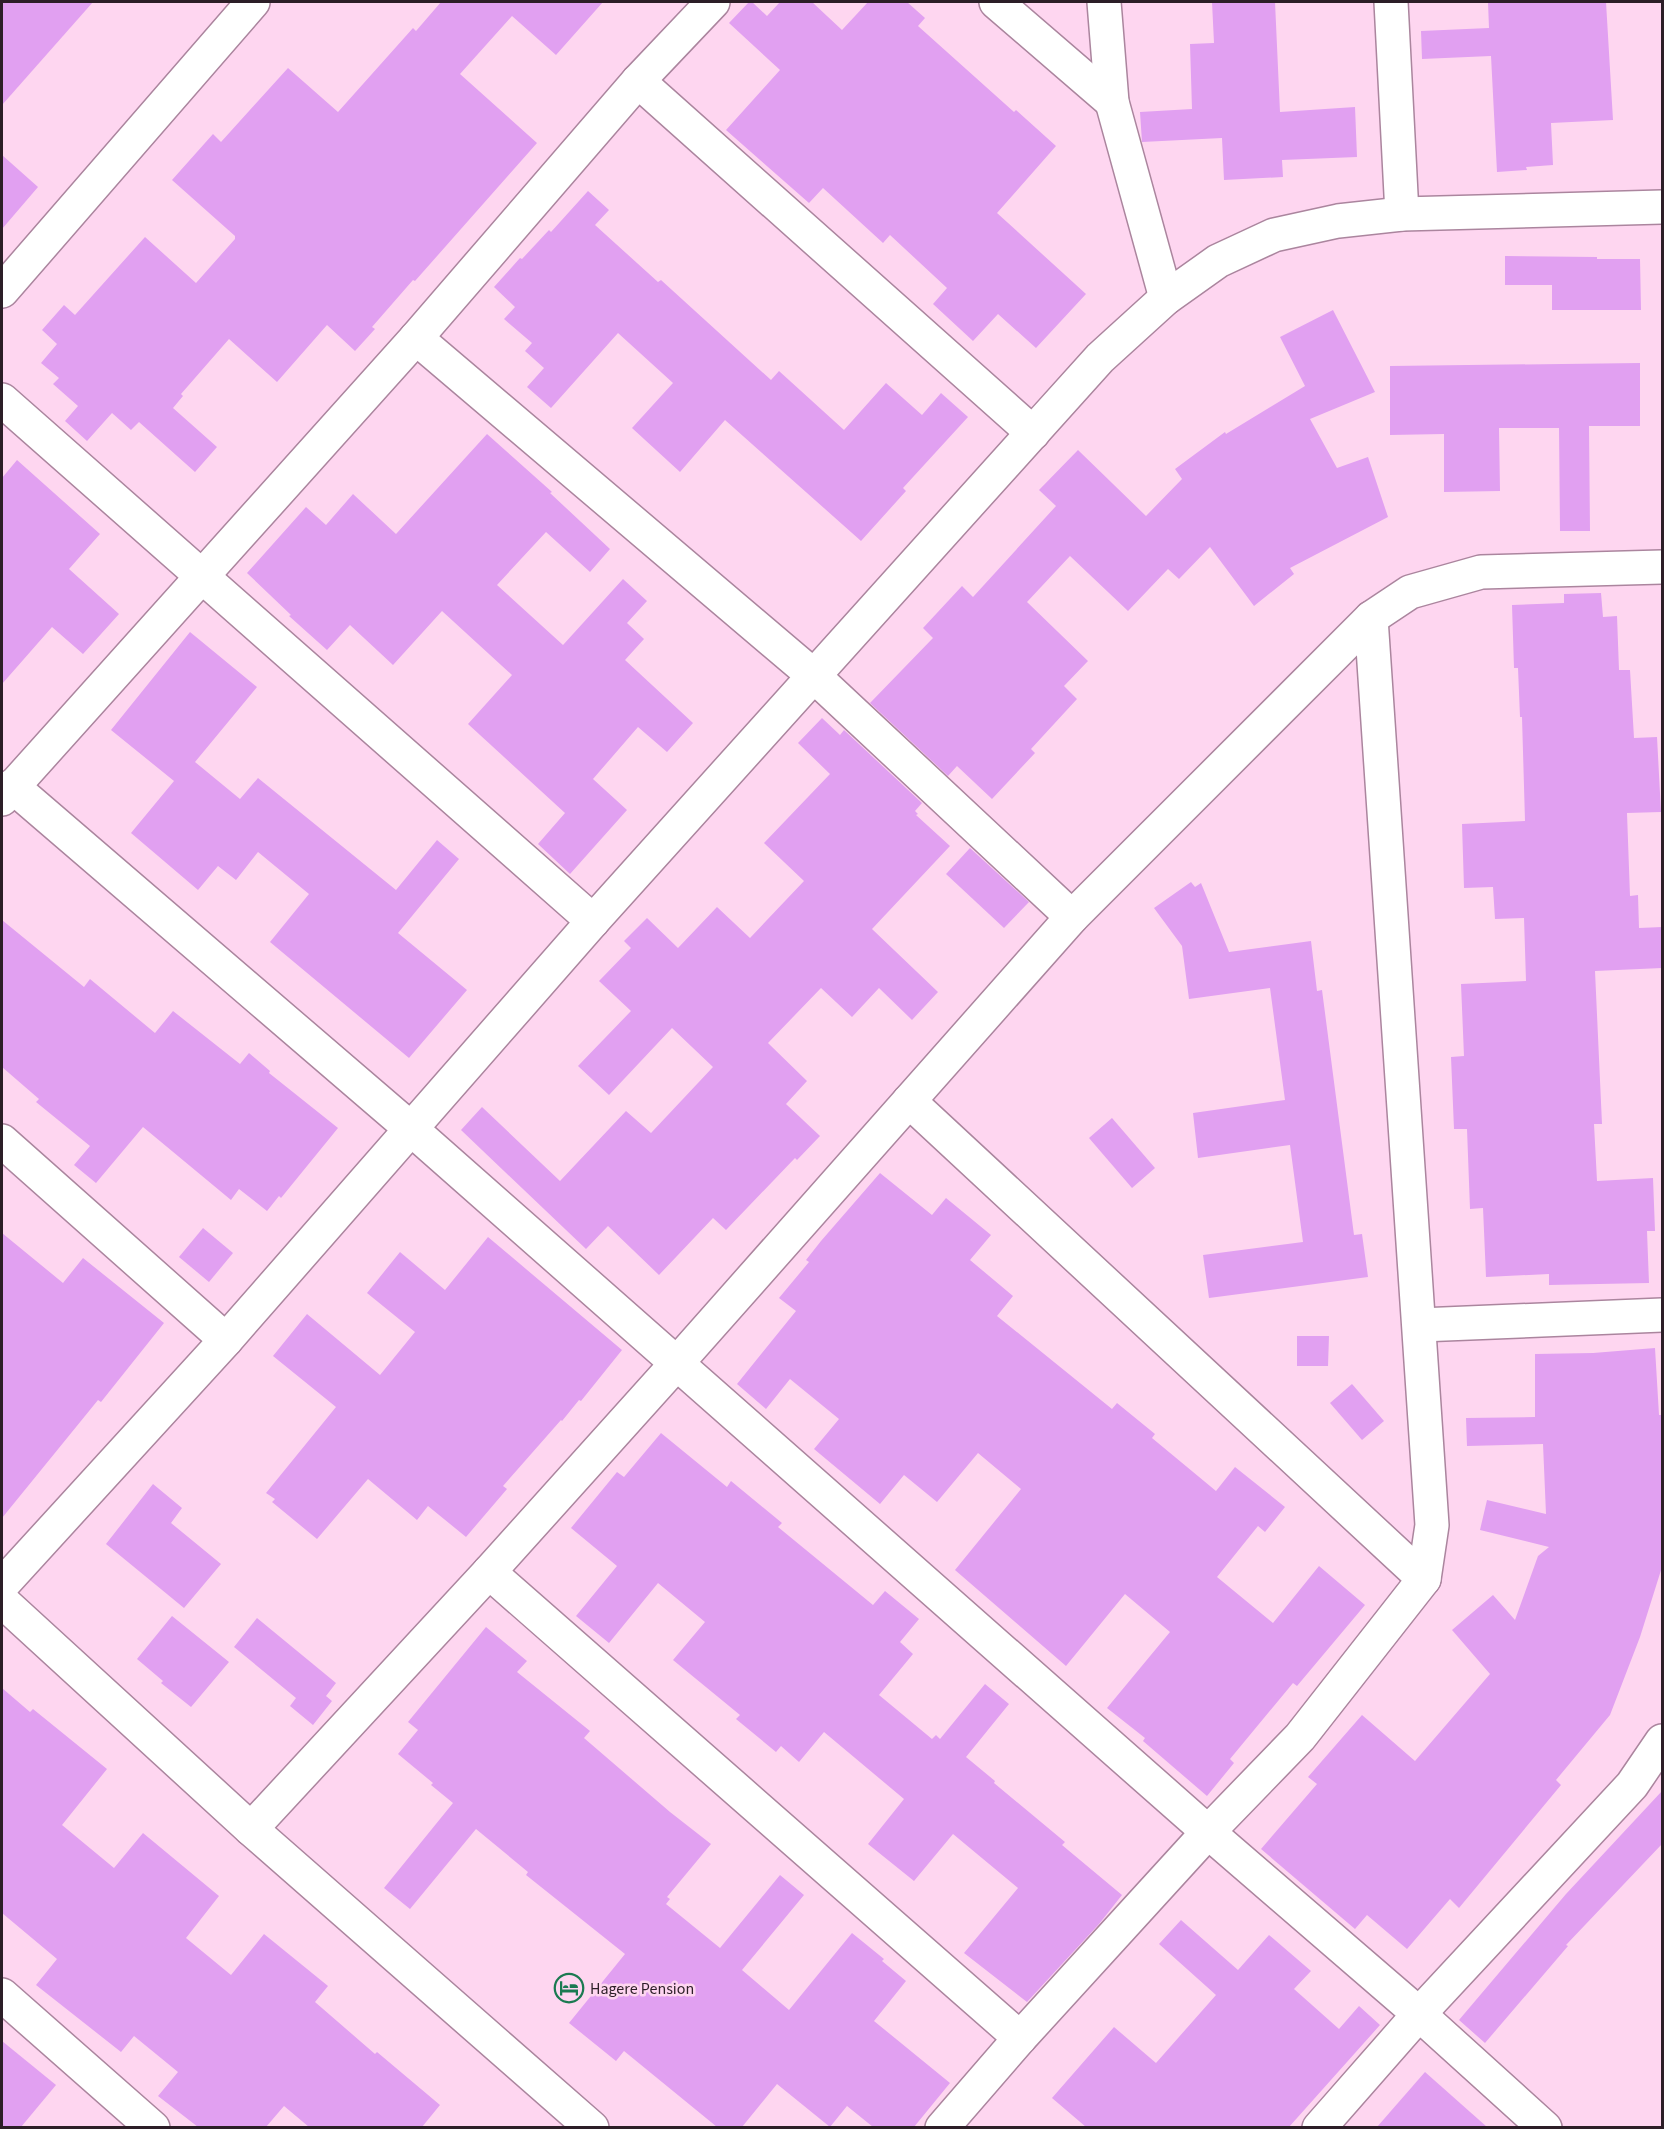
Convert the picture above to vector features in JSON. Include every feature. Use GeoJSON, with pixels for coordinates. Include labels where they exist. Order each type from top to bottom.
{"type":"FeatureCollection","features":[{"type":"Feature","properties":{"kind":"street"},"geometry":{"type":"LineString","coordinates":[[2,291],[254,2]]}},
{"type":"Feature","properties":{"kind":"street"},"geometry":{"type":"LineString","coordinates":[[712,2],[638,81],[416,338],[7,793],[410,1128],[1545,2127]]}},
{"type":"Feature","properties":{"kind":"street"},"geometry":{"type":"LineString","coordinates":[[996,2],[1112,102]]}},
{"type":"Feature","properties":{"kind":"street"},"geometry":{"type":"LineString","coordinates":[[1104,2],[1112,102],[1166,298]]}},
{"type":"Feature","properties":{"kind":"street"},"geometry":{"type":"LineString","coordinates":[[1391,2],[1402,214]]}},
{"type":"Feature","properties":{"kind":"street"},"geometry":{"type":"LineString","coordinates":[[638,81],[1032,433]]}},
{"type":"Feature","properties":{"kind":"street"},"geometry":{"type":"LineString","coordinates":[[2,1586],[226,1340],[593,921],[1100,357],[1166,298],[1218,261],[1274,236],[1338,221],[1402,214],[1662,207]]}},
{"type":"Feature","properties":{"kind":"street"},"geometry":{"type":"LineString","coordinates":[[416,338],[814,676],[1072,917]]}},
{"type":"Feature","properties":{"kind":"street"},"geometry":{"type":"LineString","coordinates":[[2,400],[593,921]]}},
{"type":"Feature","properties":{"kind":"street"},"geometry":{"type":"LineString","coordinates":[[251,1829],[489,1572],[1072,917],[1371,618],[1410,592],[1481,572],[1662,567]]}},
{"type":"Feature","properties":{"kind":"street"},"geometry":{"type":"LineString","coordinates":[[942,2127],[1208,1832],[1300,1737],[1424,1579],[1432,1526],[1371,618]]}},
{"type":"Feature","properties":{"kind":"street"},"geometry":{"type":"LineString","coordinates":[[909,1101],[1424,1579]]}},
{"type":"Feature","properties":{"kind":"street"},"geometry":{"type":"LineString","coordinates":[[2,1141],[226,1340]]}},
{"type":"Feature","properties":{"kind":"street"},"geometry":{"type":"LineString","coordinates":[[1419,1325],[1662,1315]]}},
{"type":"Feature","properties":{"kind":"street"},"geometry":{"type":"LineString","coordinates":[[489,1572],[1020,2038]]}},
{"type":"Feature","properties":{"kind":"street"},"geometry":{"type":"LineString","coordinates":[[2,1601],[251,1829],[592,2127]]}},
{"type":"Feature","properties":{"kind":"street"},"geometry":{"type":"LineString","coordinates":[[1319,2127],[1419,2014],[1632,1785],[1662,1741]]}},
{"type":"Feature","properties":{"kind":"street"},"geometry":{"type":"LineString","coordinates":[[2,1995],[153,2127]]}},
{"type":"Feature","properties":{"kind":"building"},"geometry":{"type":"Polygon","coordinates":[[[2,2],[93,2],[2,105],[2,2]]]}},
{"type":"Feature","properties":{"kind":"building"},"geometry":{"type":"Polygon","coordinates":[[[441,2],[603,2],[556,55],[512,16],[460,74],[537,143],[415,281],[413,280],[372,327],[375,329],[355,351],[327,325],[277,382],[229,339],[181,394],[183,396],[173,408],[217,447],[195,472],[139,422],[131,430],[112,413],[87,441],[65,421],[78,406],[53,384],[59,378],[41,363],[57,344],[42,330],[64,305],[75,315],[145,237],[196,283],[235,239],[235,236],[172,180],[213,134],[221,142],[288,68],[338,112],[413,28],[416,31],[441,2]]]}},
{"type":"Feature","properties":{"kind":"building"},"geometry":{"type":"Polygon","coordinates":[[[749,2],[752,2],[767,16],[780,2],[812,2],[842,30],[868,2],[907,2],[925,18],[918,26],[1014,112],[1016,110],[1056,146],[997,213],[1086,294],[1036,348],[998,314],[973,341],[933,304],[947,288],[890,235],[883,243],[823,188],[809,203],[726,130],[780,70],[729,23],[749,2]]]}},
{"type":"Feature","properties":{"kind":"building"},"geometry":{"type":"Polygon","coordinates":[[[1212,2],[1275,2],[1280,112],[1355,107],[1357,157],[1282,160],[1283,177],[1224,180],[1222,138],[1142,142],[1140,112],[1192,109],[1190,44],[1214,43],[1212,2]]]}},
{"type":"Feature","properties":{"kind":"building"},"geometry":{"type":"Polygon","coordinates":[[[1488,2],[1606,2],[1613,120],[1551,123],[1553,165],[1497,172],[1491,56],[1422,59],[1421,31],[1489,28],[1488,2]]]}},
{"type":"Feature","properties":{"kind":"building"},"geometry":{"type":"Polygon","coordinates":[[[2,155],[38,187],[2,229],[2,155]]]}},
{"type":"Feature","properties":{"kind":"building"},"geometry":{"type":"Polygon","coordinates":[[[588,191],[609,210],[595,225],[658,282],[661,280],[771,380],[779,371],[844,430],[886,383],[922,415],[941,393],[968,417],[903,488],[906,491],[861,541],[725,420],[680,472],[632,428],[673,383],[618,333],[551,408],[527,387],[544,368],[525,351],[532,343],[504,319],[515,307],[494,287],[549,230],[551,232],[588,191]]]}},
{"type":"Feature","properties":{"kind":"building"},"geometry":{"type":"Polygon","coordinates":[[[1505,256],[1640,259],[1641,310],[1552,310],[1552,285],[1505,285],[1505,256]]]}},
{"type":"Feature","properties":{"kind":"building"},"geometry":{"type":"Polygon","coordinates":[[[1333,310],[1375,392],[1310,419],[1337,468],[1368,457],[1388,517],[1290,568],[1294,574],[1254,606],[1210,547],[1179,579],[1168,569],[1128,611],[1070,556],[1027,602],[1088,661],[1064,686],[1077,699],[1031,749],[1035,753],[992,799],[957,766],[948,776],[870,703],[933,638],[923,628],[962,586],[973,597],[1056,506],[1039,490],[1078,450],[1146,516],[1182,479],[1175,469],[1225,432],[1226,434],[1305,386],[1280,337],[1333,310]]]}},
{"type":"Feature","properties":{"kind":"building"},"geometry":{"type":"Polygon","coordinates":[[[1640,363],[1640,426],[1589,426],[1590,531],[1560,531],[1559,428],[1499,428],[1500,491],[1444,492],[1444,434],[1390,435],[1390,366],[1640,363]]]}},
{"type":"Feature","properties":{"kind":"building"},"geometry":{"type":"Polygon","coordinates":[[[487,434],[552,492],[550,493],[610,549],[590,572],[546,532],[497,585],[563,645],[623,579],[647,601],[627,623],[644,639],[625,660],[693,723],[667,752],[638,727],[593,779],[627,810],[570,874],[538,844],[565,813],[468,724],[512,675],[442,611],[393,665],[350,625],[327,650],[289,616],[291,615],[247,573],[306,507],[326,525],[353,494],[396,534],[487,434]]]}},
{"type":"Feature","properties":{"kind":"building"},"geometry":{"type":"Polygon","coordinates":[[[17,460],[100,534],[69,569],[119,614],[83,654],[52,627],[2,684],[2,478],[17,460]]]}},
{"type":"Feature","properties":{"kind":"building"},"geometry":{"type":"Polygon","coordinates":[[[1601,593],[1603,617],[1617,616],[1619,670],[1630,670],[1634,738],[1657,737],[1661,812],[1627,813],[1630,896],[1638,895],[1639,928],[1662,927],[1662,968],[1595,971],[1602,1124],[1594,1124],[1597,1181],[1653,1178],[1655,1231],[1647,1231],[1649,1283],[1549,1285],[1549,1274],[1486,1277],[1483,1208],[1470,1209],[1467,1129],[1454,1129],[1451,1057],[1464,1056],[1461,984],[1526,981],[1524,918],[1495,919],[1493,887],[1464,888],[1462,824],[1525,821],[1522,717],[1520,717],[1518,668],[1514,668],[1512,605],[1564,603],[1564,594],[1601,593]]]}},
{"type":"Feature","properties":{"kind":"building"},"geometry":{"type":"Polygon","coordinates":[[[190,632],[257,687],[195,762],[240,799],[258,778],[396,890],[437,840],[459,859],[398,933],[467,990],[409,1058],[270,942],[309,894],[258,852],[236,880],[218,866],[198,890],[131,833],[174,781],[111,730],[190,632]]]}},
{"type":"Feature","properties":{"kind":"building"},"geometry":{"type":"Polygon","coordinates":[[[822,718],[840,735],[844,730],[922,803],[915,811],[918,814],[916,815],[950,846],[872,929],[938,992],[912,1020],[879,988],[852,1017],[821,988],[768,1043],[807,1081],[786,1104],[820,1136],[797,1160],[795,1158],[726,1230],[713,1218],[659,1275],[608,1226],[586,1249],[461,1130],[482,1107],[560,1181],[626,1111],[651,1133],[713,1067],[672,1028],[609,1095],[578,1066],[631,1011],[599,981],[631,948],[624,941],[647,918],[678,948],[717,907],[750,938],[804,881],[764,843],[830,774],[798,743],[822,718]]]}},
{"type":"Feature","properties":{"kind":"building"},"geometry":{"type":"Polygon","coordinates":[[[970,848],[1029,902],[1004,928],[946,874],[970,848]]]}},
{"type":"Feature","properties":{"kind":"building"},"geometry":{"type":"Polygon","coordinates":[[[1191,882],[1195,887],[1201,883],[1229,952],[1311,941],[1317,991],[1322,990],[1354,1235],[1362,1234],[1368,1277],[1209,1298],[1203,1255],[1303,1242],[1290,1145],[1198,1158],[1193,1113],[1285,1100],[1270,988],[1189,999],[1182,946],[1154,908],[1191,882]]]}},
{"type":"Feature","properties":{"kind":"building"},"geometry":{"type":"Polygon","coordinates":[[[2,920],[84,987],[90,979],[155,1033],[173,1011],[240,1064],[249,1053],[270,1071],[269,1073],[338,1128],[281,1198],[279,1196],[267,1211],[239,1189],[231,1200],[143,1127],[96,1183],[74,1165],[90,1146],[36,1102],[39,1099],[2,1067],[2,920]]]}},
{"type":"Feature","properties":{"kind":"building"},"geometry":{"type":"Polygon","coordinates":[[[1112,1118],[1155,1168],[1132,1188],[1089,1138],[1112,1118]]]}},
{"type":"Feature","properties":{"kind":"building"},"geometry":{"type":"Polygon","coordinates":[[[880,1173],[932,1215],[946,1198],[991,1235],[970,1260],[1013,1296],[997,1316],[1112,1409],[1117,1403],[1155,1434],[1152,1438],[1216,1491],[1235,1467],[1285,1507],[1265,1532],[1258,1526],[1217,1577],[1273,1623],[1319,1566],[1365,1605],[1297,1686],[1293,1683],[1230,1759],[1234,1763],[1207,1796],[1143,1741],[1145,1738],[1107,1708],[1170,1632],[1125,1594],[1066,1666],[955,1570],[1021,1489],[978,1453],[937,1502],[904,1475],[880,1504],[814,1449],[839,1419],[790,1379],[766,1409],[737,1384],[796,1311],[779,1298],[809,1262],[806,1260],[821,1241],[880,1173]]]}},
{"type":"Feature","properties":{"kind":"building"},"geometry":{"type":"Polygon","coordinates":[[[203,1228],[233,1253],[209,1282],[179,1257],[203,1228]]]}},
{"type":"Feature","properties":{"kind":"building"},"geometry":{"type":"Polygon","coordinates":[[[2,1233],[63,1283],[83,1258],[164,1323],[101,1402],[98,1400],[2,1518],[2,1233]]]}},
{"type":"Feature","properties":{"kind":"building"},"geometry":{"type":"Polygon","coordinates":[[[488,1237],[622,1350],[581,1401],[579,1400],[503,1486],[507,1489],[466,1537],[428,1506],[417,1520],[368,1479],[317,1539],[272,1502],[275,1499],[266,1493],[336,1407],[273,1356],[307,1314],[380,1375],[415,1332],[367,1293],[400,1252],[445,1290],[488,1237]]]}},
{"type":"Feature","properties":{"kind":"building"},"geometry":{"type":"Polygon","coordinates":[[[1297,1336],[1329,1336],[1328,1366],[1297,1366],[1297,1336]]]}},
{"type":"Feature","properties":{"kind":"building"},"geometry":{"type":"Polygon","coordinates":[[[1655,1348],[1659,1415],[1662,1415],[1662,1567],[1640,1637],[1610,1715],[1556,1780],[1561,1785],[1459,1908],[1450,1899],[1407,1949],[1367,1915],[1355,1929],[1261,1849],[1317,1784],[1308,1777],[1362,1715],[1415,1761],[1490,1674],[1452,1630],[1493,1595],[1515,1620],[1538,1556],[1549,1547],[1480,1530],[1487,1500],[1546,1514],[1543,1444],[1467,1446],[1466,1418],[1535,1417],[1535,1354],[1593,1353],[1655,1348]]]}},
{"type":"Feature","properties":{"kind":"building"},"geometry":{"type":"Polygon","coordinates":[[[1352,1384],[1384,1421],[1362,1440],[1330,1403],[1352,1384]]]}},
{"type":"Feature","properties":{"kind":"building"},"geometry":{"type":"Polygon","coordinates":[[[661,1433],[727,1487],[731,1481],[782,1523],[778,1527],[873,1605],[885,1591],[919,1619],[900,1642],[913,1654],[879,1695],[932,1739],[936,1735],[940,1739],[985,1684],[1009,1704],[966,1757],[1065,1842],[1062,1845],[1122,1895],[1099,1924],[1027,2002],[964,1953],[1018,1888],[953,1834],[914,1881],[868,1844],[904,1799],[824,1732],[799,1762],[781,1746],[776,1752],[736,1719],[740,1715],[673,1660],[705,1622],[658,1583],[609,1643],[576,1616],[617,1566],[571,1528],[617,1472],[624,1477],[661,1433]]]}},
{"type":"Feature","properties":{"kind":"building"},"geometry":{"type":"Polygon","coordinates":[[[153,1484],[182,1508],[171,1523],[221,1564],[184,1608],[106,1544],[153,1484]]]}},
{"type":"Feature","properties":{"kind":"building"},"geometry":{"type":"Polygon","coordinates":[[[172,1616],[229,1662],[191,1707],[161,1683],[163,1681],[137,1659],[172,1616]]]}},
{"type":"Feature","properties":{"kind":"building"},"geometry":{"type":"Polygon","coordinates":[[[257,1618],[336,1683],[326,1696],[332,1701],[313,1725],[290,1706],[296,1698],[234,1647],[257,1618]]]}},
{"type":"Feature","properties":{"kind":"building"},"geometry":{"type":"Polygon","coordinates":[[[486,1627],[527,1661],[517,1672],[590,1731],[584,1738],[711,1844],[667,1897],[670,1899],[666,1904],[720,1948],[780,1875],[804,1895],[742,1970],[789,2010],[852,1933],[884,1959],[882,1961],[906,1981],[874,2021],[950,2083],[914,2127],[873,2127],[847,2106],[830,2127],[777,2084],[742,2127],[717,2127],[624,2051],[616,2061],[569,2023],[625,1954],[526,1875],[528,1872],[476,1829],[410,1909],[384,1888],[453,1803],[398,1754],[418,1730],[408,1722],[486,1627]]]}},
{"type":"Feature","properties":{"kind":"building"},"geometry":{"type":"Polygon","coordinates":[[[2,1688],[30,1712],[33,1709],[107,1769],[62,1825],[114,1868],[143,1833],[219,1896],[186,1938],[231,1975],[264,1934],[328,1986],[315,2002],[375,2054],[377,2052],[440,2105],[422,2127],[309,2127],[284,2106],[266,2127],[198,2127],[158,2096],[178,2072],[134,2036],[121,2052],[36,1985],[57,1959],[2,1913],[2,1688]]]}},
{"type":"Feature","properties":{"kind":"building"},"geometry":{"type":"Polygon","coordinates":[[[1662,1791],[1662,1844],[1566,1945],[1568,1946],[1485,2043],[1459,2020],[1566,1894],[1662,1791]]]}},
{"type":"Feature","properties":{"kind":"building"},"geometry":{"type":"Polygon","coordinates":[[[1181,1920],[1238,1970],[1269,1935],[1311,1971],[1294,1989],[1339,2029],[1359,2006],[1380,2025],[1289,2127],[1086,2127],[1052,2098],[1114,2027],[1156,2063],[1216,1995],[1159,1944],[1181,1920]]]}},
{"type":"Feature","properties":{"kind":"building"},"geometry":{"type":"Polygon","coordinates":[[[2,2041],[56,2085],[21,2127],[2,2127],[2,2041]]]}},
{"type":"Feature","properties":{"kind":"building"},"geometry":{"type":"Polygon","coordinates":[[[1425,2072],[1487,2127],[1377,2127],[1425,2072]]]}},
{"type":"Feature","properties":{"kind":"place","name":"Hagere Pension"},"geometry":{"type":"Point","coordinates":[569,1988]}}]}
